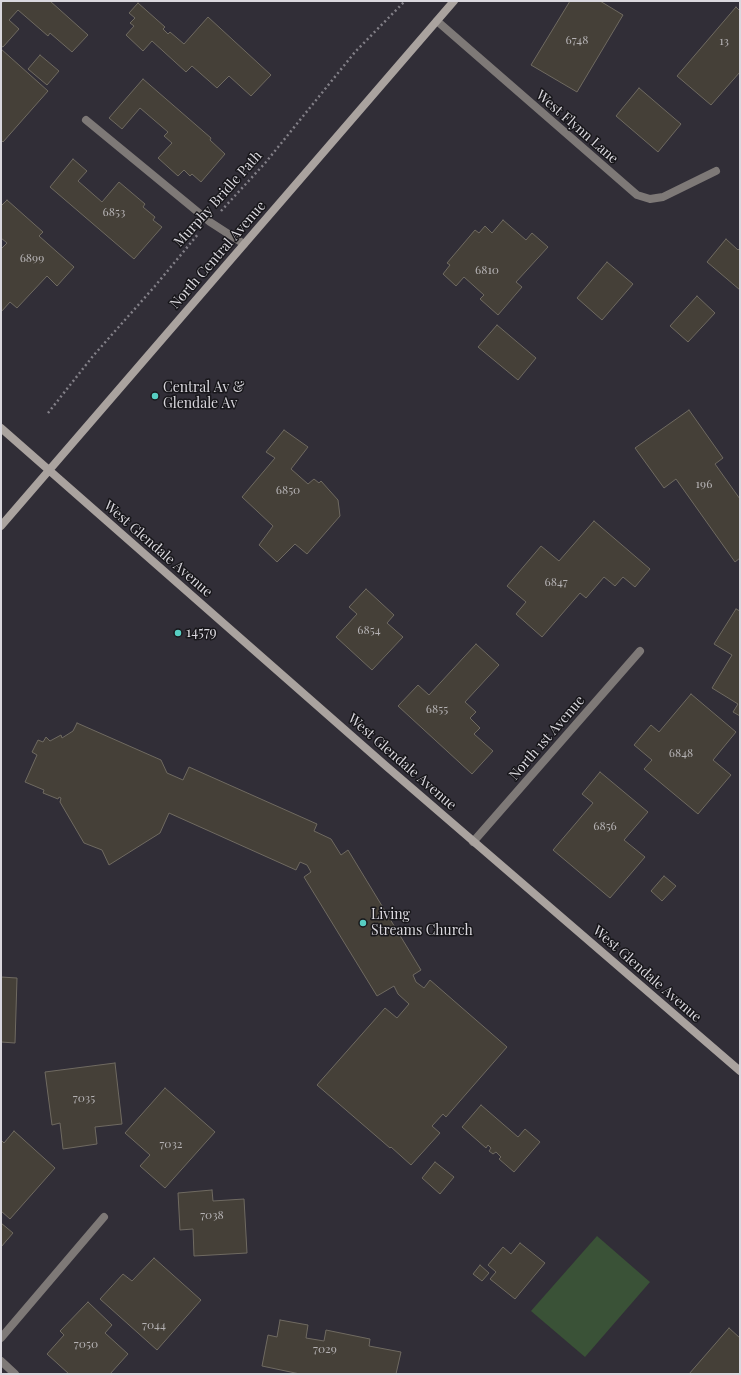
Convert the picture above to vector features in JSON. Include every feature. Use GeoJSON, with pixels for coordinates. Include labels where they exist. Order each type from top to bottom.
{"type":"FeatureCollection","features":[{"type":"Feature","properties":{"kind":"main road","name":"North Central Avenue"},"geometry":{"type":"LineString","coordinates":[[1,526],[454,1]]}},
{"type":"Feature","properties":{"kind":"main road","name":"West Glendale Avenue"},"geometry":{"type":"LineString","coordinates":[[1,428],[473,842],[740,1071]]}},
{"type":"Feature","properties":{"kind":"street","name":"West Flynn Lane"},"geometry":{"type":"LineString","coordinates":[[436,21],[636,195],[650,199],[663,197],[716,171]]}},
{"type":"Feature","properties":{"kind":"street"},"geometry":{"type":"LineString","coordinates":[[86,120],[210,222],[244,244]]}},
{"type":"Feature","properties":{"kind":"street","name":"North 1st Avenue"},"geometry":{"type":"LineString","coordinates":[[473,842],[640,651]]}},
{"type":"Feature","properties":{"kind":"street"},"geometry":{"type":"LineString","coordinates":[[1,1338],[104,1217]]}},
{"type":"Feature","properties":{"kind":"street"},"geometry":{"type":"LineString","coordinates":[[1,1361],[15,1374]]}},
{"type":"Feature","properties":{"kind":"path","name":"Murphy Bridle Path"},"geometry":{"type":"LineString","coordinates":[[48,413],[93,356],[156,286],[200,231],[231,202],[266,162],[355,52],[405,1]]}},
{"type":"Feature","properties":{"kind":"green space"},"geometry":{"type":"Polygon","coordinates":[[[597,1236],[650,1282],[585,1357],[531,1311],[597,1236]]]}},
{"type":"Feature","properties":{"kind":"building"},"geometry":{"type":"Polygon","coordinates":[[[3,1],[50,1],[88,35],[72,52],[50,33],[48,36],[18,10],[9,20],[19,29],[3,47],[1,46],[1,4],[3,1]]]}},
{"type":"Feature","properties":{"kind":"building"},"geometry":{"type":"Polygon","coordinates":[[[570,1],[600,1],[623,15],[577,92],[531,65],[570,1]]]}},
{"type":"Feature","properties":{"kind":"building"},"geometry":{"type":"Polygon","coordinates":[[[138,3],[165,27],[163,29],[168,34],[170,32],[184,44],[208,17],[271,75],[251,96],[229,76],[217,88],[192,66],[186,72],[152,41],[143,51],[126,35],[134,26],[130,23],[135,18],[129,13],[138,3]]]}},
{"type":"Feature","properties":{"kind":"building"},"geometry":{"type":"Polygon","coordinates":[[[736,7],[740,11],[740,72],[711,105],[677,76],[736,7]]]}},
{"type":"Feature","properties":{"kind":"building"},"geometry":{"type":"Polygon","coordinates":[[[1,49],[48,91],[3,142],[1,140],[1,49]]]}},
{"type":"Feature","properties":{"kind":"building"},"geometry":{"type":"Polygon","coordinates":[[[40,55],[59,71],[47,85],[28,69],[40,55]]]}},
{"type":"Feature","properties":{"kind":"building"},"geometry":{"type":"Polygon","coordinates":[[[143,79],[211,138],[210,140],[225,154],[201,182],[192,174],[190,176],[184,170],[178,176],[158,158],[172,143],[164,136],[168,132],[140,108],[122,129],[109,118],[143,79]]]}},
{"type":"Feature","properties":{"kind":"building"},"geometry":{"type":"Polygon","coordinates":[[[639,88],[681,124],[658,152],[616,116],[639,88]]]}},
{"type":"Feature","properties":{"kind":"building"},"geometry":{"type":"Polygon","coordinates":[[[73,159],[87,171],[78,181],[102,202],[119,182],[145,204],[143,207],[155,217],[153,220],[162,227],[134,259],[50,187],[73,159]]]}},
{"type":"Feature","properties":{"kind":"building"},"geometry":{"type":"Polygon","coordinates":[[[7,200],[43,232],[39,236],[74,267],[57,286],[47,276],[17,308],[10,302],[1,312],[1,249],[7,243],[1,238],[1,206],[7,200]]]}},
{"type":"Feature","properties":{"kind":"building"},"geometry":{"type":"Polygon","coordinates":[[[503,220],[526,240],[532,233],[548,247],[516,282],[522,287],[498,315],[480,299],[484,295],[464,277],[456,286],[443,274],[450,265],[447,263],[475,230],[479,233],[485,226],[492,233],[503,220]]]}},
{"type":"Feature","properties":{"kind":"building"},"geometry":{"type":"Polygon","coordinates":[[[726,239],[738,250],[740,248],[740,290],[707,262],[726,239]]]}},
{"type":"Feature","properties":{"kind":"building"},"geometry":{"type":"Polygon","coordinates":[[[607,262],[633,284],[602,320],[577,298],[607,262]]]}},
{"type":"Feature","properties":{"kind":"building"},"geometry":{"type":"Polygon","coordinates":[[[697,296],[715,313],[688,342],[670,326],[697,296]]]}},
{"type":"Feature","properties":{"kind":"building"},"geometry":{"type":"Polygon","coordinates":[[[497,325],[536,358],[518,380],[478,347],[497,325]]]}},
{"type":"Feature","properties":{"kind":"building"},"geometry":{"type":"Polygon","coordinates":[[[689,410],[723,458],[715,464],[740,499],[740,558],[735,562],[676,479],[664,488],[635,448],[689,410]]]}},
{"type":"Feature","properties":{"kind":"building"},"geometry":{"type":"Polygon","coordinates":[[[284,430],[308,447],[291,469],[308,484],[314,479],[319,483],[321,481],[338,500],[340,516],[307,554],[295,544],[277,562],[259,545],[273,526],[242,497],[275,458],[266,452],[284,430]]]}},
{"type":"Feature","properties":{"kind":"building"},"geometry":{"type":"Polygon","coordinates":[[[594,521],[650,569],[635,587],[623,577],[615,586],[604,577],[586,598],[580,593],[542,637],[516,614],[526,602],[507,586],[541,546],[559,561],[594,521]]]}},
{"type":"Feature","properties":{"kind":"building"},"geometry":{"type":"Polygon","coordinates":[[[366,589],[394,615],[387,623],[403,637],[372,670],[336,637],[357,614],[349,607],[366,589]]]}},
{"type":"Feature","properties":{"kind":"building"},"geometry":{"type":"Polygon","coordinates":[[[736,609],[740,611],[740,716],[733,712],[738,704],[712,688],[732,655],[714,644],[736,609]]]}},
{"type":"Feature","properties":{"kind":"building"},"geometry":{"type":"Polygon","coordinates":[[[476,644],[499,665],[465,702],[476,712],[470,718],[480,728],[474,734],[493,751],[472,774],[398,706],[418,685],[429,695],[476,644]]]}},
{"type":"Feature","properties":{"kind":"building"},"geometry":{"type":"Polygon","coordinates":[[[691,694],[736,732],[713,760],[731,775],[698,814],[644,769],[652,760],[634,745],[651,725],[659,732],[691,694]]]}},
{"type":"Feature","properties":{"kind":"building","name":"Living Streams Church"},"geometry":{"type":"Polygon","coordinates":[[[77,723],[161,760],[167,773],[183,780],[189,767],[317,824],[314,831],[331,839],[341,855],[348,850],[421,970],[413,975],[416,982],[424,988],[430,980],[507,1047],[446,1117],[443,1114],[432,1126],[440,1133],[411,1165],[317,1085],[385,1008],[397,1018],[409,1004],[398,994],[394,986],[377,996],[304,877],[311,872],[307,865],[300,862],[296,870],[169,813],[160,833],[109,865],[102,850],[84,843],[60,802],[61,798],[59,797],[58,799],[43,793],[44,790],[25,782],[37,755],[32,752],[38,740],[43,742],[46,737],[50,741],[61,735],[62,738],[73,731],[77,723]]]}},
{"type":"Feature","properties":{"kind":"building"},"geometry":{"type":"Polygon","coordinates":[[[600,772],[648,812],[624,840],[645,857],[610,898],[553,850],[593,803],[582,794],[600,772]]]}},
{"type":"Feature","properties":{"kind":"building"},"geometry":{"type":"Polygon","coordinates":[[[664,876],[676,886],[662,901],[651,891],[664,876]]]}},
{"type":"Feature","properties":{"kind":"building"},"geometry":{"type":"Polygon","coordinates":[[[1,977],[17,978],[15,1043],[1,1042],[1,977]]]}},
{"type":"Feature","properties":{"kind":"building"},"geometry":{"type":"Polygon","coordinates":[[[115,1063],[122,1124],[95,1127],[97,1144],[63,1149],[60,1123],[52,1125],[45,1072],[115,1063]]]}},
{"type":"Feature","properties":{"kind":"building"},"geometry":{"type":"Polygon","coordinates":[[[165,1088],[215,1132],[165,1188],[140,1166],[150,1155],[125,1133],[165,1088]]]}},
{"type":"Feature","properties":{"kind":"building"},"geometry":{"type":"Polygon","coordinates":[[[481,1105],[518,1137],[525,1129],[540,1142],[514,1172],[499,1159],[501,1157],[496,1152],[493,1154],[489,1151],[491,1148],[488,1145],[486,1148],[462,1127],[481,1105]]]}},
{"type":"Feature","properties":{"kind":"building"},"geometry":{"type":"Polygon","coordinates":[[[14,1131],[55,1168],[10,1219],[1,1211],[1,1140],[4,1143],[14,1131]]]}},
{"type":"Feature","properties":{"kind":"building"},"geometry":{"type":"Polygon","coordinates":[[[435,1162],[454,1177],[440,1194],[422,1178],[435,1162]]]}},
{"type":"Feature","properties":{"kind":"building"},"geometry":{"type":"Polygon","coordinates":[[[212,1190],[213,1201],[244,1199],[247,1253],[194,1256],[193,1229],[180,1230],[178,1193],[212,1190]]]}},
{"type":"Feature","properties":{"kind":"building"},"geometry":{"type":"Polygon","coordinates":[[[1,1223],[13,1233],[1,1247],[1,1223]]]}},
{"type":"Feature","properties":{"kind":"building"},"geometry":{"type":"Polygon","coordinates":[[[520,1243],[545,1263],[515,1299],[490,1279],[496,1272],[488,1265],[503,1247],[511,1254],[520,1243]]]}},
{"type":"Feature","properties":{"kind":"building"},"geometry":{"type":"Polygon","coordinates":[[[154,1258],[201,1300],[157,1350],[100,1299],[123,1274],[132,1281],[154,1258]]]}},
{"type":"Feature","properties":{"kind":"building"},"geometry":{"type":"Polygon","coordinates":[[[480,1265],[489,1273],[482,1281],[473,1274],[480,1265]]]}},
{"type":"Feature","properties":{"kind":"building"},"geometry":{"type":"Polygon","coordinates":[[[88,1302],[112,1325],[105,1333],[128,1354],[110,1374],[69,1374],[47,1354],[64,1335],[60,1331],[88,1302]]]}},
{"type":"Feature","properties":{"kind":"building"},"geometry":{"type":"Polygon","coordinates":[[[280,1320],[308,1325],[306,1338],[324,1341],[326,1330],[370,1339],[369,1346],[401,1352],[396,1374],[300,1374],[262,1366],[268,1335],[277,1337],[280,1320]]]}},
{"type":"Feature","properties":{"kind":"building"},"geometry":{"type":"Polygon","coordinates":[[[729,1328],[740,1338],[740,1374],[689,1374],[729,1328]]]}},
{"type":"Feature","properties":{"kind":"place","name":"Central Av & Glendale Av"},"geometry":{"type":"Point","coordinates":[155,396]}},
{"type":"Feature","properties":{"kind":"place","name":"14579"},"geometry":{"type":"Point","coordinates":[178,633]}},
{"type":"Feature","properties":{"kind":"place","name":"Living Streams Church"},"geometry":{"type":"Point","coordinates":[363,923]}}]}
